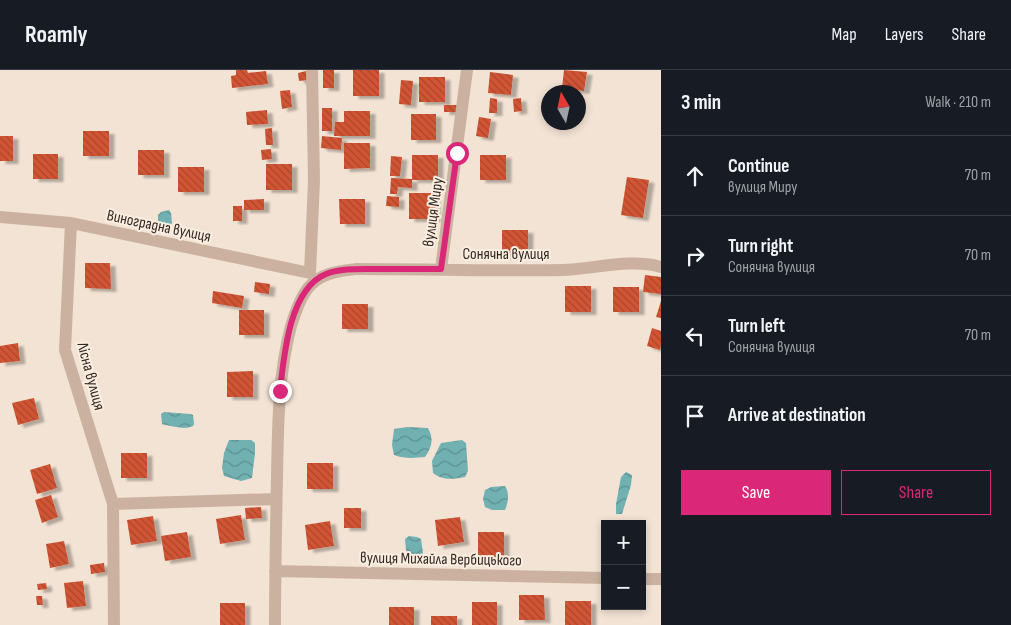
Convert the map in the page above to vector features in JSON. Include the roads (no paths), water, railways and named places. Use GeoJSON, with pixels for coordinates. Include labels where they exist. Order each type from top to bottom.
{"type":"FeatureCollection","features":[{"type":"Feature","properties":{"kind":"street"},"geometry":{"type":"LineString","coordinates":[[275,625],[276,499],[280,391],[286,343],[295,312],[312,277],[314,181],[312,70]]}},
{"type":"Feature","properties":{"kind":"street","name":"вулиця Миру"},"geometry":{"type":"LineString","coordinates":[[441,269],[467,70]]}},
{"type":"Feature","properties":{"kind":"street","name":"Виноградна вулиця"},"geometry":{"type":"LineString","coordinates":[[0,216],[71,223],[312,277]]}},
{"type":"Feature","properties":{"kind":"street","name":"Лісна вулиця"},"geometry":{"type":"LineString","coordinates":[[71,223],[65,350],[114,504],[114,625]]}},
{"type":"Feature","properties":{"kind":"street","name":"Сонячна вулиця"},"geometry":{"type":"LineString","coordinates":[[312,277],[356,269],[566,270],[638,264],[661,267]]}},
{"type":"Feature","properties":{"kind":"street"},"geometry":{"type":"LineString","coordinates":[[114,504],[276,499]]}},
{"type":"Feature","properties":{"kind":"street","name":"вулиця Михайла Вербицького"},"geometry":{"type":"LineString","coordinates":[[276,571],[601,578]]}},
{"type":"Feature","properties":{"kind":"street"},"geometry":{"type":"LineString","coordinates":[[646,579],[661,579]]}},
{"type":"Feature","properties":{"kind":"water"},"geometry":{"type":"Polygon","coordinates":[[[169,210],[172,223],[169,227],[160,225],[158,215],[169,210]]]}},
{"type":"Feature","properties":{"kind":"water"},"geometry":{"type":"Polygon","coordinates":[[[164,412],[193,415],[194,424],[184,428],[162,424],[161,414],[164,412]]]}},
{"type":"Feature","properties":{"kind":"water"},"geometry":{"type":"Polygon","coordinates":[[[407,427],[428,428],[431,443],[425,457],[406,458],[394,455],[392,445],[394,429],[407,427]]]}},
{"type":"Feature","properties":{"kind":"water"},"geometry":{"type":"Polygon","coordinates":[[[229,440],[251,440],[255,443],[252,478],[241,481],[224,476],[222,468],[224,453],[229,440]]]}},
{"type":"Feature","properties":{"kind":"water"},"geometry":{"type":"Polygon","coordinates":[[[462,440],[466,443],[468,471],[465,477],[444,478],[433,473],[432,461],[441,443],[462,440]]]}},
{"type":"Feature","properties":{"kind":"water"},"geometry":{"type":"Polygon","coordinates":[[[626,472],[632,475],[631,485],[622,514],[616,514],[621,477],[626,472]]]}},
{"type":"Feature","properties":{"kind":"water"},"geometry":{"type":"Polygon","coordinates":[[[505,486],[508,498],[505,510],[492,510],[485,507],[483,499],[485,490],[491,487],[505,486]]]}},
{"type":"Feature","properties":{"kind":"water"},"geometry":{"type":"Polygon","coordinates":[[[409,536],[421,539],[423,553],[420,564],[411,565],[407,561],[405,539],[409,536]]]}}]}
